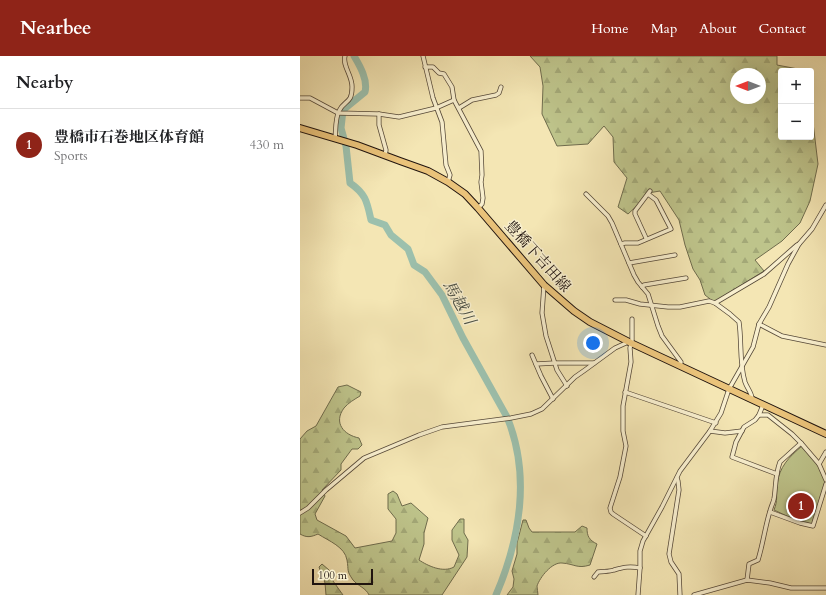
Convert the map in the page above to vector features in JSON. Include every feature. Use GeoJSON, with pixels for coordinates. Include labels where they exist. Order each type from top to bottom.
{"type":"FeatureCollection","features":[{"type":"Feature","properties":{"kind":"main road","name":"豊橋下吉田線"},"geometry":{"type":"LineString","coordinates":[[300,128],[428,171],[448,182],[465,194],[544,285],[579,315],[604,330],[826,434]]}},
{"type":"Feature","properties":{"kind":"street"},"geometry":{"type":"LineString","coordinates":[[335,139],[342,106],[352,95],[352,81],[344,64],[345,56]]}},
{"type":"Feature","properties":{"kind":"street"},"geometry":{"type":"LineString","coordinates":[[423,56],[436,108],[442,122],[446,165],[450,175],[448,182]]}},
{"type":"Feature","properties":{"kind":"street"},"geometry":{"type":"LineString","coordinates":[[425,67],[433,67],[439,73],[444,74],[452,86],[454,100],[481,151],[481,185],[483,198],[482,204],[478,208]]}},
{"type":"Feature","properties":{"kind":"street"},"geometry":{"type":"LineString","coordinates":[[459,108],[472,100],[496,95],[499,93],[501,87]]}},
{"type":"Feature","properties":{"kind":"street"},"geometry":{"type":"LineString","coordinates":[[300,98],[310,98],[341,113],[379,114],[404,117],[436,108],[454,100]]}},
{"type":"Feature","properties":{"kind":"street"},"geometry":{"type":"LineString","coordinates":[[379,114],[380,128],[386,150],[385,156]]}},
{"type":"Feature","properties":{"kind":"street"},"geometry":{"type":"LineString","coordinates":[[621,244],[638,242],[671,229],[656,200],[649,192],[635,211],[646,238]]}},
{"type":"Feature","properties":{"kind":"street"},"geometry":{"type":"LineString","coordinates":[[586,194],[608,216],[629,262],[642,287],[648,294],[658,326],[665,341],[680,362],[680,366]]}},
{"type":"Feature","properties":{"kind":"street"},"geometry":{"type":"LineString","coordinates":[[638,595],[640,551],[646,536],[685,464],[716,423],[729,389],[753,348],[760,324],[788,264],[799,244],[812,229],[825,208]]}},
{"type":"Feature","properties":{"kind":"street"},"geometry":{"type":"LineString","coordinates":[[715,303],[764,274],[799,244]]}},
{"type":"Feature","properties":{"kind":"street"},"geometry":{"type":"LineString","coordinates":[[629,262],[675,255]]}},
{"type":"Feature","properties":{"kind":"street"},"geometry":{"type":"LineString","coordinates":[[642,287],[644,285],[686,278]]}},
{"type":"Feature","properties":{"kind":"street"},"geometry":{"type":"LineString","coordinates":[[544,285],[543,318],[549,346],[555,363],[567,386]]}},
{"type":"Feature","properties":{"kind":"street"},"geometry":{"type":"LineString","coordinates":[[615,300],[626,300],[652,306],[680,307],[709,301],[715,303],[739,322],[742,368],[752,395],[752,399]]}},
{"type":"Feature","properties":{"kind":"street"},"geometry":{"type":"LineString","coordinates":[[632,318],[629,342],[630,368],[625,392],[623,424],[626,446],[620,477],[610,508],[613,514],[646,536]]}},
{"type":"Feature","properties":{"kind":"street"},"geometry":{"type":"LineString","coordinates":[[760,324],[782,336],[826,345]]}},
{"type":"Feature","properties":{"kind":"street"},"geometry":{"type":"LineString","coordinates":[[300,513],[308,508],[355,465],[372,454],[442,427],[506,419],[531,414],[542,409],[575,377],[608,353],[629,342]]}},
{"type":"Feature","properties":{"kind":"street"},"geometry":{"type":"LineString","coordinates":[[532,355],[553,399]]}},
{"type":"Feature","properties":{"kind":"street"},"geometry":{"type":"LineString","coordinates":[[536,364],[594,364]]}},
{"type":"Feature","properties":{"kind":"street"},"geometry":{"type":"LineString","coordinates":[[625,392],[716,423]]}},
{"type":"Feature","properties":{"kind":"street"},"geometry":{"type":"LineString","coordinates":[[763,405],[755,420],[744,427],[736,442],[732,457],[777,474]]}},
{"type":"Feature","properties":{"kind":"street"},"geometry":{"type":"LineString","coordinates":[[759,415],[768,415],[792,434],[819,464],[826,480]]}},
{"type":"Feature","properties":{"kind":"street"},"geometry":{"type":"LineString","coordinates":[[710,431],[725,433],[742,431]]}},
{"type":"Feature","properties":{"kind":"street"},"geometry":{"type":"LineString","coordinates":[[747,580],[749,564],[758,560],[764,540],[774,500],[780,462],[801,443]]}},
{"type":"Feature","properties":{"kind":"street"},"geometry":{"type":"LineString","coordinates":[[819,464],[826,452]]}},
{"type":"Feature","properties":{"kind":"street"},"geometry":{"type":"LineString","coordinates":[[677,478],[679,490],[669,554],[671,562],[679,574],[680,595]]}},
{"type":"Feature","properties":{"kind":"street"},"geometry":{"type":"LineString","coordinates":[[770,512],[813,526],[826,484]]}},
{"type":"Feature","properties":{"kind":"street"},"geometry":{"type":"LineString","coordinates":[[594,577],[598,572],[629,566],[640,568]]}},
{"type":"Feature","properties":{"kind":"street"},"geometry":{"type":"LineString","coordinates":[[694,595],[747,580],[791,588],[826,588]]}},
{"type":"Feature","properties":{"kind":"green space"},"geometry":{"type":"Polygon","coordinates":[[[530,56],[777,56],[777,65],[793,68],[778,68],[778,140],[814,140],[814,131],[818,164],[810,201],[800,223],[782,241],[755,260],[764,271],[714,302],[705,295],[700,280],[693,269],[679,220],[660,191],[648,193],[628,214],[618,207],[627,178],[614,162],[613,137],[604,126],[588,144],[557,146],[542,114],[543,86],[540,67],[530,56]]]}},
{"type":"Feature","properties":{"kind":"green space"},"geometry":{"type":"Polygon","coordinates":[[[347,385],[361,392],[360,396],[344,408],[341,413],[340,423],[345,431],[359,438],[362,445],[358,449],[352,449],[341,464],[341,470],[322,490],[325,496],[315,514],[317,520],[346,536],[355,548],[392,541],[396,533],[396,519],[388,509],[388,494],[393,491],[397,494],[402,506],[411,503],[428,518],[424,533],[424,544],[419,560],[440,569],[450,569],[454,567],[459,555],[452,540],[452,530],[460,519],[464,519],[464,533],[468,540],[467,557],[442,595],[369,595],[351,577],[346,555],[340,548],[318,534],[309,537],[300,534],[300,439],[307,431],[316,426],[338,387],[347,385]]]}},
{"type":"Feature","properties":{"kind":"green space"},"geometry":{"type":"Polygon","coordinates":[[[802,446],[819,466],[826,482],[812,524],[800,522],[774,510],[778,479],[782,468],[789,458],[802,446]]]}},
{"type":"Feature","properties":{"kind":"green space"},"geometry":{"type":"Polygon","coordinates":[[[523,520],[526,520],[532,532],[575,532],[582,526],[587,528],[589,538],[597,544],[590,565],[579,566],[558,563],[550,567],[541,578],[537,586],[538,595],[507,595],[513,587],[514,579],[512,571],[517,554],[517,543],[523,520]]]}},
{"type":"Feature","properties":{"kind":"green space"},"geometry":{"type":"Polygon","coordinates":[[[322,564],[329,570],[333,581],[343,595],[326,595],[325,583],[319,567],[322,564]]]}},
{"type":"Feature","properties":{"kind":"waterway","name":"馬越川"},"geometry":{"type":"LineString","coordinates":[[354,56],[363,73],[366,87],[365,92],[343,110],[341,128],[346,146],[350,183],[363,195],[371,220],[385,225],[391,235],[408,249],[414,265],[425,272],[442,295],[463,338],[507,417],[514,439],[519,461],[520,507],[511,552],[496,595]]}},
{"type":"Feature","properties":{"kind":"place","name":"豊橋市石巻地区体育館"},"geometry":{"type":"Point","coordinates":[801,506]}}]}
